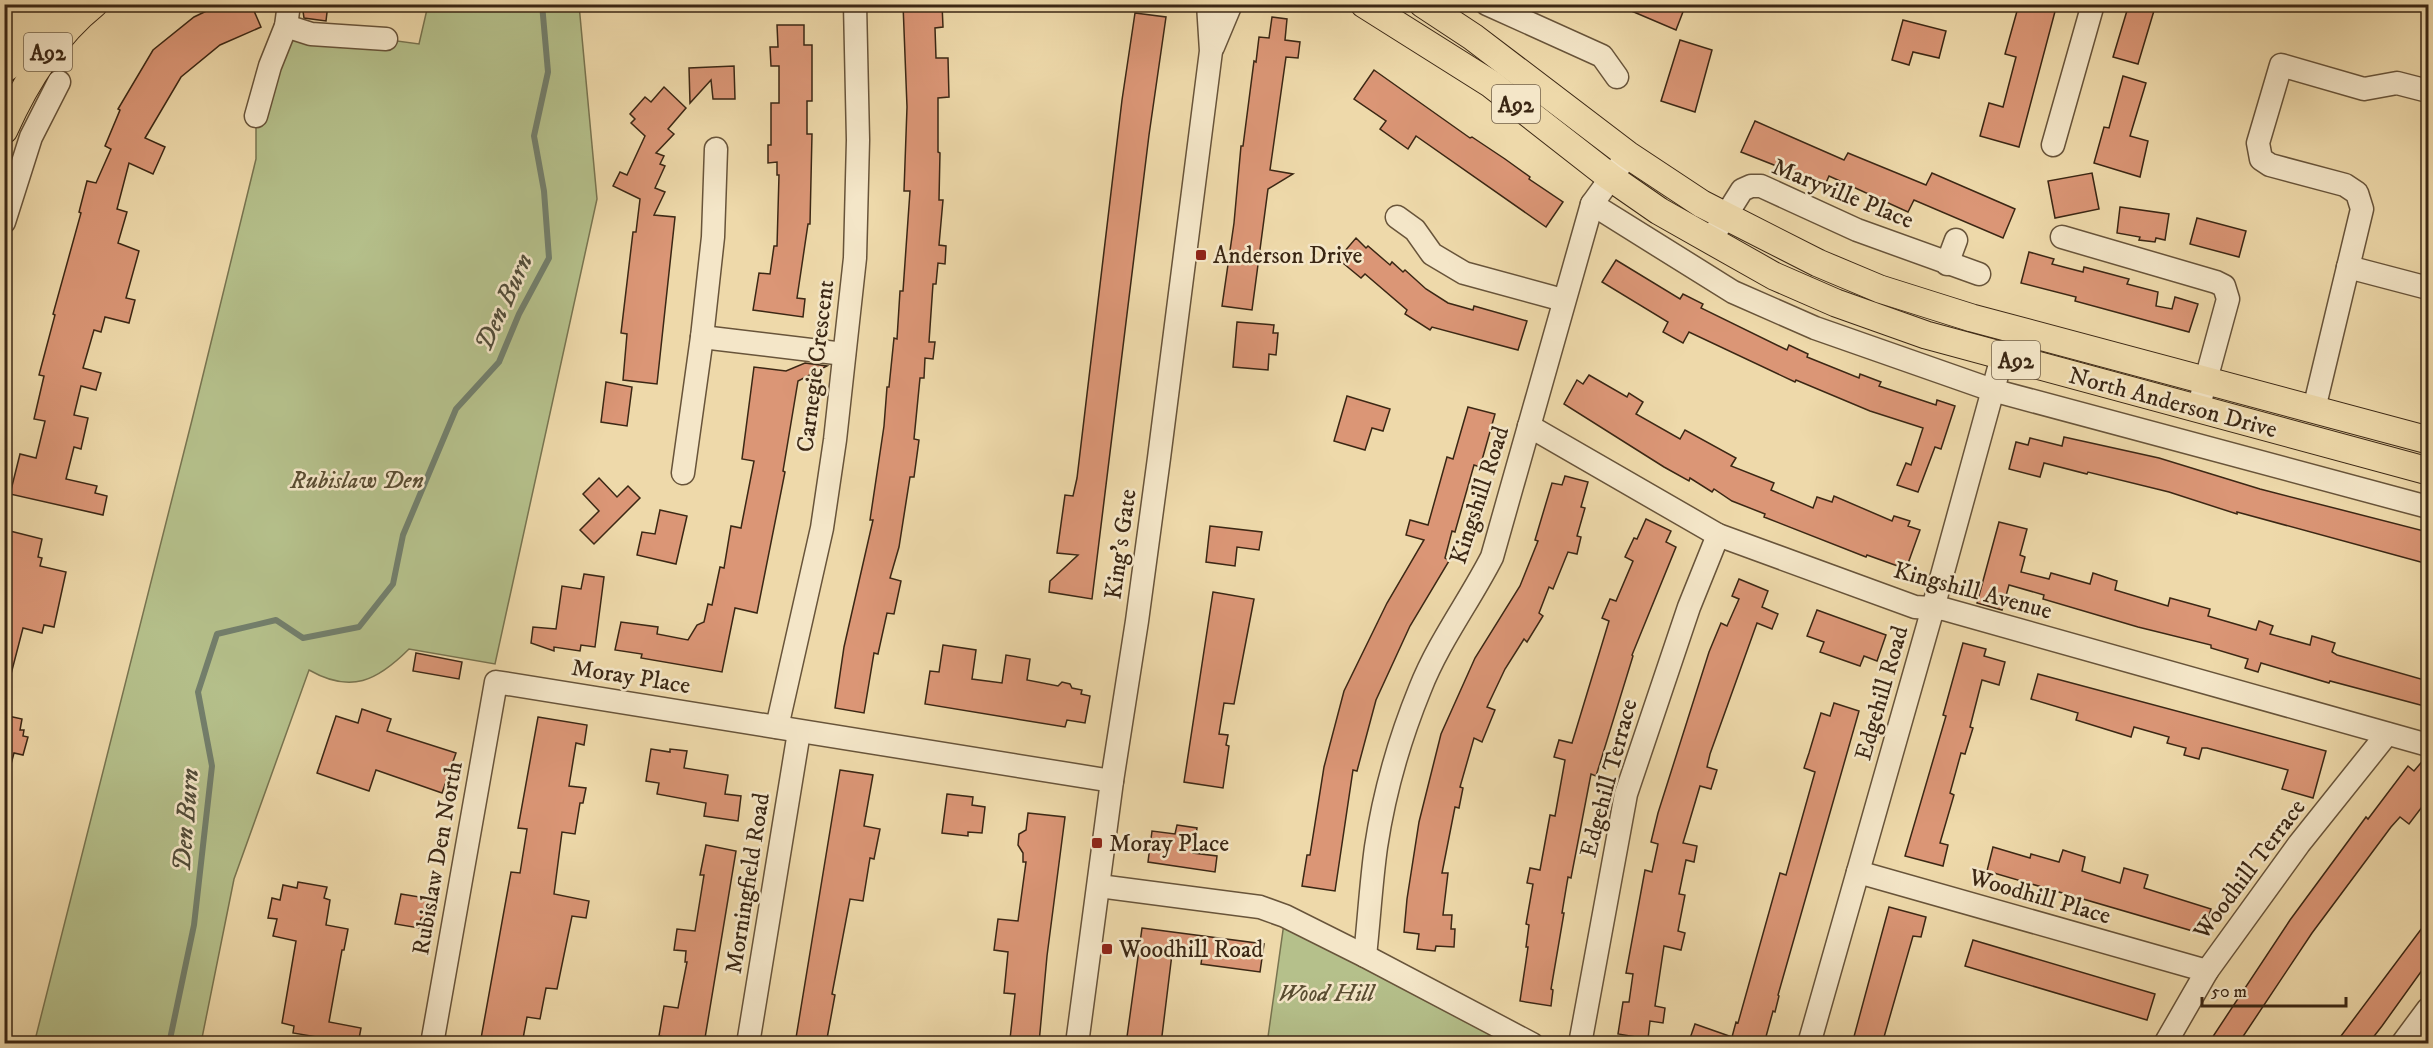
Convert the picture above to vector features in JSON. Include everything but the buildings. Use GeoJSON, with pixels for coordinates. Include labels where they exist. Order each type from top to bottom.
{"type":"FeatureCollection","features":[{"type":"Feature","properties":{"kind":"main road"},"geometry":{"type":"LineString","coordinates":[[4,69],[16,62],[40,29],[65,4]]}},
{"type":"Feature","properties":{"kind":"main road","name":"A92"},"geometry":{"type":"LineString","coordinates":[[8,113],[47,53],[80,15],[94,4]]}},
{"type":"Feature","properties":{"kind":"main road","name":"North Anderson Drive"},"geometry":{"type":"LineString","coordinates":[[1364,4],[1491,84],[1610,177],[1659,211],[1774,276],[1836,303],[1926,335],[2428,471]]}},
{"type":"Feature","properties":{"kind":"main road","name":"North Anderson Drive"},"geometry":{"type":"LineString","coordinates":[[1423,4],[1473,37],[1628,155],[1702,204],[1772,242],[1880,289],[2010,329],[2428,440]]}},
{"type":"Feature","properties":{"kind":"street","name":"Carnegie Crescent"},"geometry":{"type":"LineString","coordinates":[[777,727],[822,528],[844,354],[855,235],[858,140],[855,4]]}},
{"type":"Feature","properties":{"kind":"street","name":"King's Gate"},"geometry":{"type":"LineString","coordinates":[[1077,1044],[1112,781],[1158,470],[1211,51],[1208,4]]}},
{"type":"Feature","properties":{"kind":"street","name":"King's Gate"},"geometry":{"type":"LineString","coordinates":[[1211,51],[1231,4]]}},
{"type":"Feature","properties":{"kind":"street"},"geometry":{"type":"LineString","coordinates":[[1487,4],[1602,56],[1617,77]]}},
{"type":"Feature","properties":{"kind":"street"},"geometry":{"type":"LineString","coordinates":[[2053,145],[2093,4]]}},
{"type":"Feature","properties":{"kind":"street"},"geometry":{"type":"LineString","coordinates":[[256,116],[288,15],[311,34],[386,39]]}},
{"type":"Feature","properties":{"kind":"street"},"geometry":{"type":"LineString","coordinates":[[2314,410],[2362,209],[2357,193],[2345,185],[2270,165],[2261,159],[2258,143],[2281,64],[2364,89],[2397,83],[2428,91]]}},
{"type":"Feature","properties":{"kind":"street"},"geometry":{"type":"LineString","coordinates":[[4,222],[31,137],[59,82]]}},
{"type":"Feature","properties":{"kind":"street"},"geometry":{"type":"LineString","coordinates":[[683,473],[713,237],[716,149]]}},
{"type":"Feature","properties":{"kind":"street","name":"Kingshill Road"},"geometry":{"type":"LineString","coordinates":[[1365,956],[1377,846],[1404,733],[1420,688],[1444,636],[1480,581],[1492,557],[1592,204],[1628,155]]}},
{"type":"Feature","properties":{"kind":"street","name":"Maryville Place"},"geometry":{"type":"LineString","coordinates":[[1710,241],[1724,215],[1742,190],[1751,186],[1761,186],[1857,230],[1979,274]]}},
{"type":"Feature","properties":{"kind":"street","name":"North Anderson Drive"},"geometry":{"type":"LineString","coordinates":[[1592,204],[1733,292],[1815,328],[1992,390],[2428,507]]}},
{"type":"Feature","properties":{"kind":"street"},"geometry":{"type":"LineString","coordinates":[[1397,217],[1415,230],[1432,254],[1464,273],[1563,300]]}},
{"type":"Feature","properties":{"kind":"street"},"geometry":{"type":"LineString","coordinates":[[2061,237],[2224,286],[2228,299],[2198,409]]}},
{"type":"Feature","properties":{"kind":"street"},"geometry":{"type":"LineString","coordinates":[[1947,264],[1956,240]]}},
{"type":"Feature","properties":{"kind":"street"},"geometry":{"type":"LineString","coordinates":[[2348,267],[2428,288]]}},
{"type":"Feature","properties":{"kind":"street"},"geometry":{"type":"LineString","coordinates":[[702,337],[844,354]]}},
{"type":"Feature","properties":{"kind":"street","name":"Edgehill Road"},"geometry":{"type":"LineString","coordinates":[[1809,1044],[1933,608],[2001,357]]}},
{"type":"Feature","properties":{"kind":"street","name":"Kingshill Avenue"},"geometry":{"type":"LineString","coordinates":[[1529,426],[1718,535],[1915,607],[1933,608],[2428,745]]}},
{"type":"Feature","properties":{"kind":"street","name":"Edgehill Terrace"},"geometry":{"type":"LineString","coordinates":[[1580,1044],[1626,794],[1689,607],[1718,535]]}},
{"type":"Feature","properties":{"kind":"street","name":"Moray Place"},"geometry":{"type":"LineString","coordinates":[[496,682],[1112,781]]}},
{"type":"Feature","properties":{"kind":"street","name":"Rubislaw Den North"},"geometry":{"type":"LineString","coordinates":[[432,1044],[496,682]]}},
{"type":"Feature","properties":{"kind":"street","name":"Morningfield Road"},"geometry":{"type":"LineString","coordinates":[[748,1044],[800,732]]}},
{"type":"Feature","properties":{"kind":"street","name":"Woodhill Terrace"},"geometry":{"type":"LineString","coordinates":[[2165,1044],[2207,971],[2299,844],[2387,734]]}},
{"type":"Feature","properties":{"kind":"street","name":"Woodhill Place"},"geometry":{"type":"LineString","coordinates":[[1858,872],[2207,971]]}},
{"type":"Feature","properties":{"kind":"street"},"geometry":{"type":"LineString","coordinates":[[1099,886],[1260,907],[1285,916],[1532,1044]]}},
{"type":"Feature","properties":{"kind":"street"},"geometry":{"type":"LineString","coordinates":[[2402,1044],[2428,1009]]}},
{"type":"Feature","properties":{"kind":"green space","name":"Rubislaw Den"},"geometry":{"type":"Polygon","coordinates":[[[428,5],[579,5],[597,199],[495,664],[409,649],[386,669],[363,680],[338,681],[309,670],[234,879],[201,1043],[34,1044],[256,159],[256,116],[286,26],[419,44],[428,5]]]}},
{"type":"Feature","properties":{"kind":"green space","name":"Wood Hill"},"geometry":{"type":"Polygon","coordinates":[[[1285,916],[1532,1044],[1267,1044],[1285,916]]]}},
{"type":"Feature","properties":{"kind":"waterway","name":"Den Burn"},"geometry":{"type":"LineString","coordinates":[[169,1044],[194,925],[212,766],[198,692],[217,634],[276,620],[303,638],[359,627],[393,584],[403,535],[456,409],[499,362],[519,314],[549,258],[544,191],[534,136],[548,72],[542,4]]}},
{"type":"Feature","properties":{"kind":"place","name":"Anderson Drive"},"geometry":{"type":"Point","coordinates":[1201,255]}},
{"type":"Feature","properties":{"kind":"place","name":"Moray Place"},"geometry":{"type":"Point","coordinates":[1097,843]}},
{"type":"Feature","properties":{"kind":"place","name":"Woodhill Road"},"geometry":{"type":"Point","coordinates":[1107,949]}}]}
